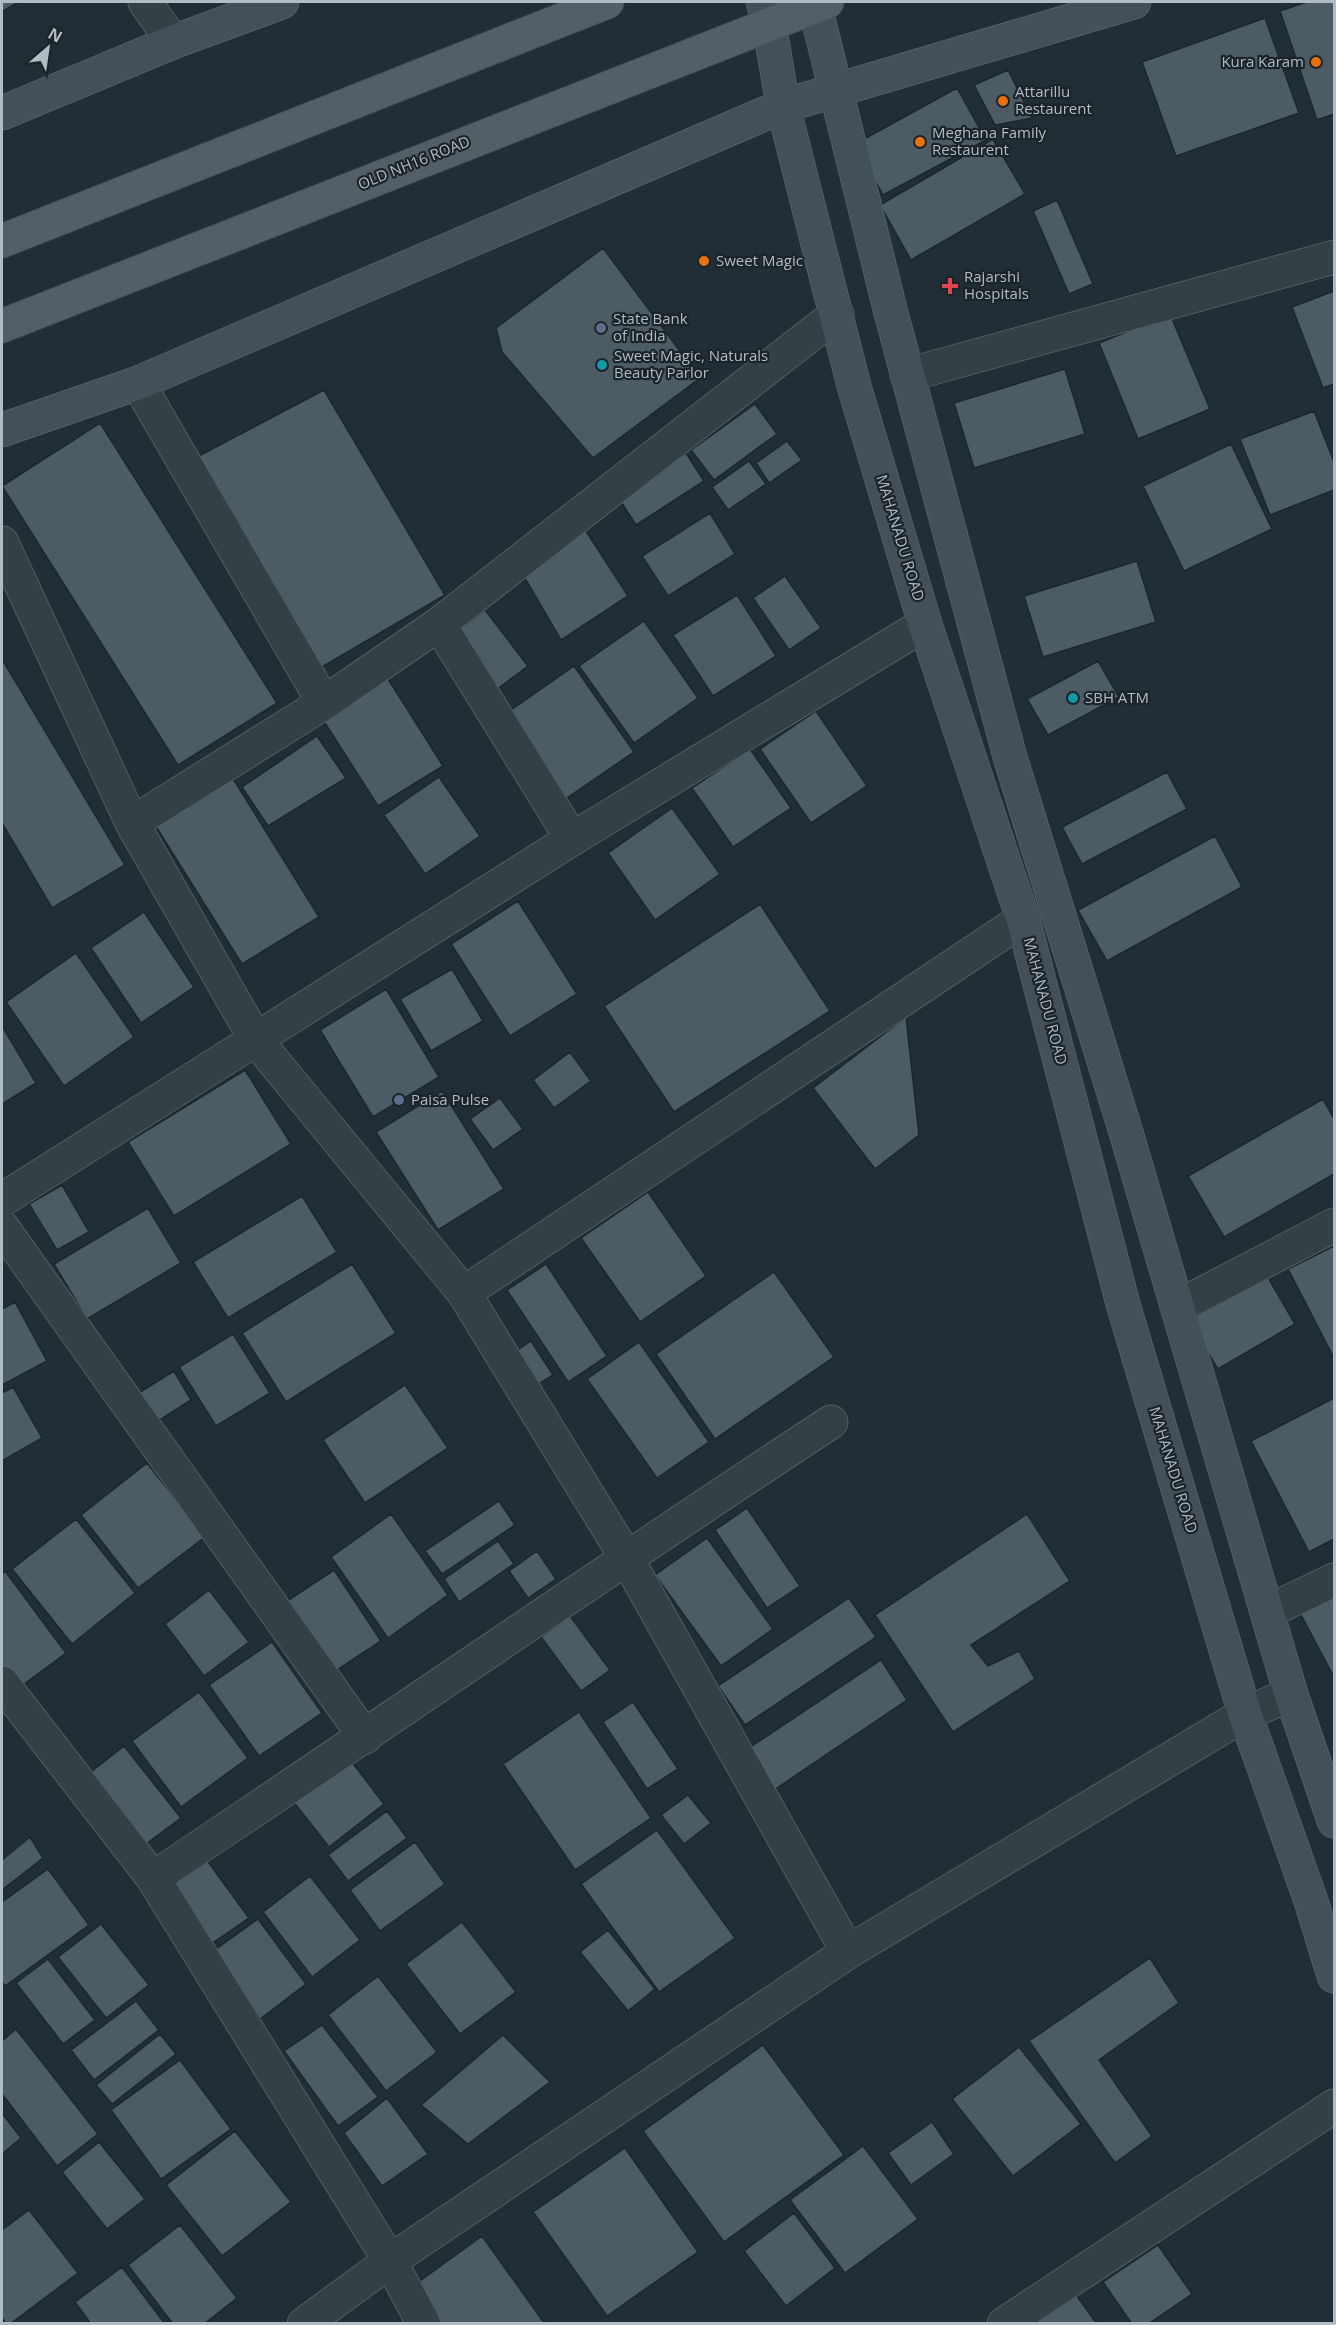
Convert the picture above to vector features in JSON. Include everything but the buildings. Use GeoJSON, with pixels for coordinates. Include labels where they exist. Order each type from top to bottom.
{"type":"FeatureCollection","features":[{"type":"Feature","properties":{"kind":"main road"},"geometry":{"type":"LineString","coordinates":[[2,241],[608,2]]}},
{"type":"Feature","properties":{"kind":"main road","name":"OLD NH16 ROAD"},"geometry":{"type":"LineString","coordinates":[[2,326],[766,12],[819,3]]}},
{"type":"Feature","properties":{"kind":"street"},"geometry":{"type":"LineString","coordinates":[[145,2],[173,42]]}},
{"type":"Feature","properties":{"kind":"street"},"geometry":{"type":"LineString","coordinates":[[2,113],[173,42],[282,2]]}},
{"type":"Feature","properties":{"kind":"street"},"geometry":{"type":"LineString","coordinates":[[2,430],[138,383],[783,106],[1134,2]]}},
{"type":"Feature","properties":{"kind":"street"},"geometry":{"type":"LineString","coordinates":[[819,3],[835,90],[908,375],[1011,757],[1125,1129],[1291,1694],[1335,1821]]}},
{"type":"Feature","properties":{"kind":"street","name":"MAHANADU ROAD"},"geometry":{"type":"LineString","coordinates":[[766,12],[783,106],[854,386],[925,624],[1023,919],[1123,1304],[1245,1714],[1335,1976]]}},
{"type":"Feature","properties":{"kind":"street"},"geometry":{"type":"LineString","coordinates":[[908,375],[1335,257]]}},
{"type":"Feature","properties":{"kind":"street"},"geometry":{"type":"LineString","coordinates":[[132,824],[324,703],[439,624],[837,314]]}},
{"type":"Feature","properties":{"kind":"street"},"geometry":{"type":"LineString","coordinates":[[138,383],[324,703]]}},
{"type":"Feature","properties":{"kind":"street"},"geometry":{"type":"LineString","coordinates":[[2,543],[132,824],[256,1040],[464,1293],[626,1557],[848,1952]]}},
{"type":"Feature","properties":{"kind":"street"},"geometry":{"type":"LineString","coordinates":[[439,624],[572,839]]}},
{"type":"Feature","properties":{"kind":"street"},"geometry":{"type":"LineString","coordinates":[[2,1200],[572,839],[925,624]]}},
{"type":"Feature","properties":{"kind":"street"},"geometry":{"type":"LineString","coordinates":[[464,1293],[1023,919]]}},
{"type":"Feature","properties":{"kind":"street"},"geometry":{"type":"LineString","coordinates":[[1177,1307],[1335,1225]]}},
{"type":"Feature","properties":{"kind":"street"},"geometry":{"type":"LineString","coordinates":[[2,1227],[364,1737]]}},
{"type":"Feature","properties":{"kind":"street"},"geometry":{"type":"LineString","coordinates":[[153,1878],[364,1737],[626,1557],[831,1422]]}},
{"type":"Feature","properties":{"kind":"street"},"geometry":{"type":"LineString","coordinates":[[1267,1612],[1335,1580]]}},
{"type":"Feature","properties":{"kind":"street"},"geometry":{"type":"LineString","coordinates":[[2,1683],[153,1878],[390,2261],[424,2324]]}},
{"type":"Feature","properties":{"kind":"street"},"geometry":{"type":"LineString","coordinates":[[304,2324],[390,2261],[848,1952],[1245,1714],[1291,1694]]}},
{"type":"Feature","properties":{"kind":"street"},"geometry":{"type":"LineString","coordinates":[[1276,1803],[1321,1781]]}},
{"type":"Feature","properties":{"kind":"street"},"geometry":{"type":"LineString","coordinates":[[1004,2324],[1335,2106]]}},
{"type":"Feature","properties":{"kind":"place","name":"Kura Karam"},"geometry":{"type":"Point","coordinates":[1316,62]}},
{"type":"Feature","properties":{"kind":"place","name":"Attarillu Restaurent"},"geometry":{"type":"Point","coordinates":[1003,101]}},
{"type":"Feature","properties":{"kind":"place","name":"Meghana Family Restaurent"},"geometry":{"type":"Point","coordinates":[920,142]}},
{"type":"Feature","properties":{"kind":"place","name":"Sweet Magic"},"geometry":{"type":"Point","coordinates":[704,261]}},
{"type":"Feature","properties":{"kind":"place","name":"Rajarshi Hospitals"},"geometry":{"type":"Point","coordinates":[950,286]}},
{"type":"Feature","properties":{"kind":"place","name":"State Bank of India"},"geometry":{"type":"Point","coordinates":[601,328]}},
{"type":"Feature","properties":{"kind":"place","name":"Sweet Magic, Naturals Beauty Parlor"},"geometry":{"type":"Point","coordinates":[602,365]}},
{"type":"Feature","properties":{"kind":"place","name":"SBH ATM"},"geometry":{"type":"Point","coordinates":[1073,698]}},
{"type":"Feature","properties":{"kind":"place","name":"Paisa Pulse"},"geometry":{"type":"Point","coordinates":[399,1100]}}]}
